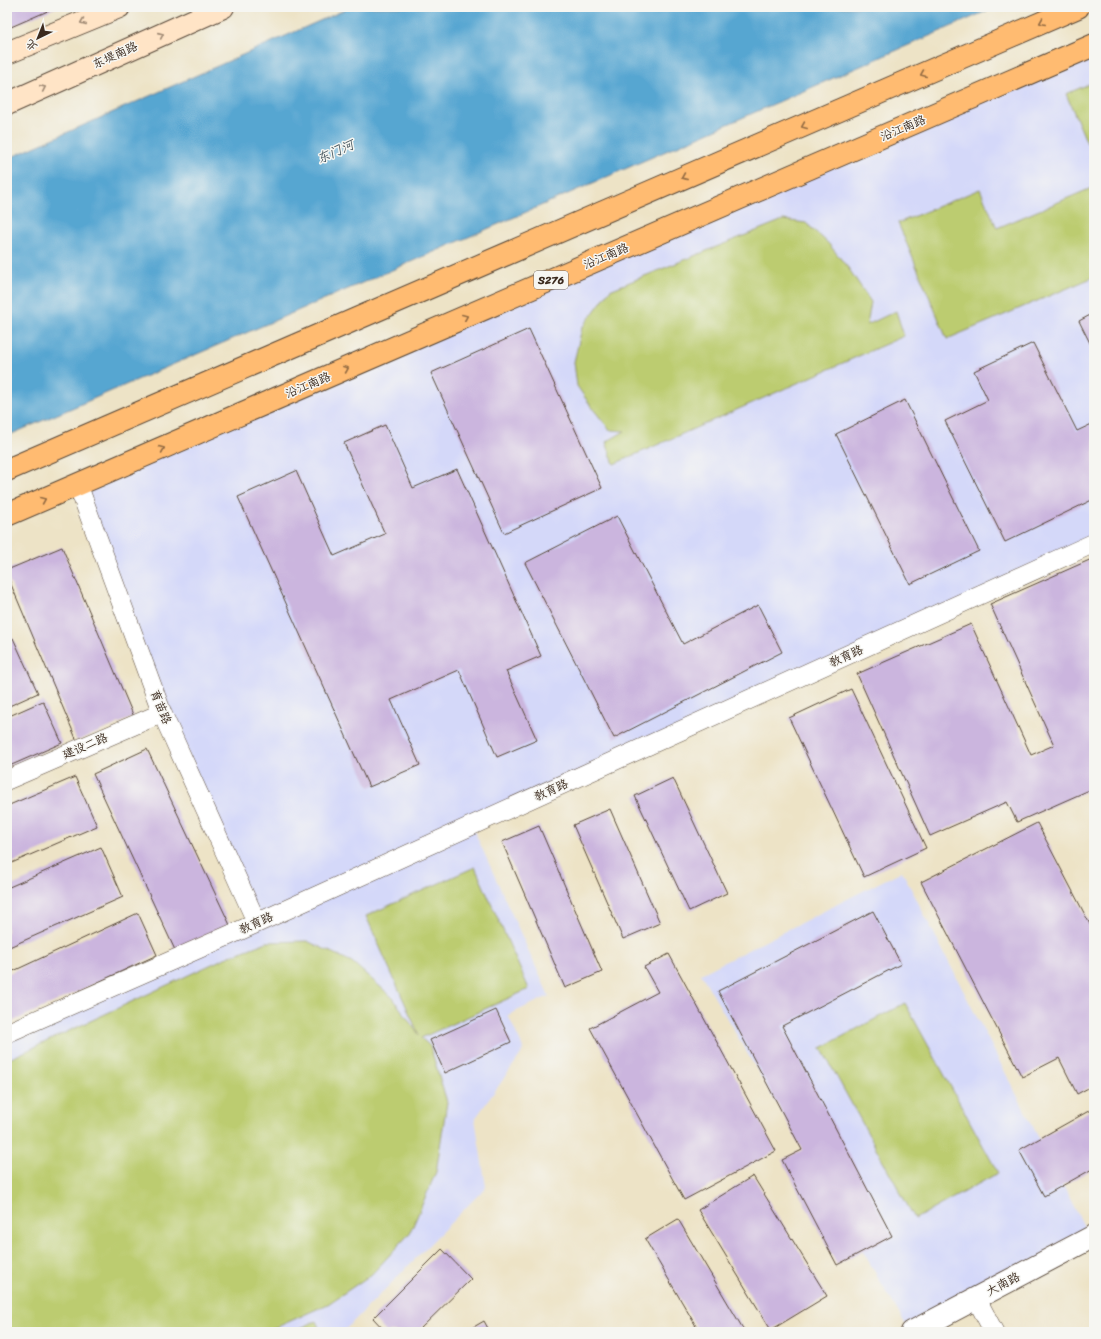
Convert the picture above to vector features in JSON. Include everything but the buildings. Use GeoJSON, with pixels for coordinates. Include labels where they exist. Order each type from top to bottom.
{"type":"FeatureCollection","features":[{"type":"Feature","properties":{"kind":"main road"},"geometry":{"type":"LineString","coordinates":[[7,53],[119,7]]}},
{"type":"Feature","properties":{"kind":"main road","name":"东堤南路"},"geometry":{"type":"LineString","coordinates":[[7,104],[223,7]]}},
{"type":"Feature","properties":{"kind":"main road"},"geometry":{"type":"LineString","coordinates":[[7,470],[1078,7]]}},
{"type":"Feature","properties":{"kind":"main road","name":"沿江南路"},"geometry":{"type":"LineString","coordinates":[[7,515],[1094,45]]}},
{"type":"Feature","properties":{"kind":"street","name":"育苗路"},"geometry":{"type":"LineString","coordinates":[[78,485],[162,712],[257,923]]}},
{"type":"Feature","properties":{"kind":"street","name":"教育路"},"geometry":{"type":"LineString","coordinates":[[7,1033],[257,923],[1094,543]]}},
{"type":"Feature","properties":{"kind":"street","name":"建设二路"},"geometry":{"type":"LineString","coordinates":[[7,780],[162,712]]}},
{"type":"Feature","properties":{"kind":"street","name":"大南路"},"geometry":{"type":"LineString","coordinates":[[912,1332],[1094,1236]]}},
{"type":"Feature","properties":{"kind":"street"},"geometry":{"type":"LineString","coordinates":[[976,1298],[994,1332]]}},
{"type":"Feature","properties":{"kind":"shaded area"},"geometry":{"type":"Polygon","coordinates":[[[1094,45],[1094,543],[472,826],[549,996],[508,1015],[524,1050],[475,1119],[486,1187],[343,1332],[7,1332],[7,1041],[257,923],[78,485],[1094,45]]]}},
{"type":"Feature","properties":{"kind":"shaded area"},"geometry":{"type":"Polygon","coordinates":[[[902,871],[1090,1238],[910,1332],[701,974],[902,871]]]}},
{"type":"Feature","properties":{"kind":"green space"},"geometry":{"type":"Polygon","coordinates":[[[1094,82],[1094,140],[1087,143],[1066,94],[1094,82]]]}},
{"type":"Feature","properties":{"kind":"green space"},"geometry":{"type":"Polygon","coordinates":[[[1094,187],[1094,277],[947,339],[898,223],[980,189],[997,228],[1094,187]]]}},
{"type":"Feature","properties":{"kind":"green space"},"geometry":{"type":"Polygon","coordinates":[[[783,220],[806,223],[828,243],[849,269],[871,302],[867,325],[896,311],[904,336],[614,464],[606,442],[625,431],[610,430],[577,386],[574,362],[582,328],[610,290],[783,220]]]}},
{"type":"Feature","properties":{"kind":"green space"},"geometry":{"type":"Polygon","coordinates":[[[475,867],[529,989],[421,1038],[430,1046],[447,1102],[436,1172],[410,1233],[372,1274],[328,1304],[266,1332],[7,1332],[7,1060],[225,958],[267,942],[307,941],[352,962],[393,998],[419,1035],[366,916],[475,867]]]}},
{"type":"Feature","properties":{"kind":"green space"},"geometry":{"type":"Polygon","coordinates":[[[905,1003],[998,1173],[915,1219],[821,1048],[905,1003]]]}},
{"type":"Feature","properties":{"kind":"green space"},"geometry":{"type":"Polygon","coordinates":[[[316,1321],[321,1332],[292,1332],[316,1321]]]}},
{"type":"Feature","properties":{"kind":"water","name":"东门河"},"geometry":{"type":"Polygon","coordinates":[[[351,7],[996,7],[515,217],[7,436],[7,159],[351,7]]]}}]}
